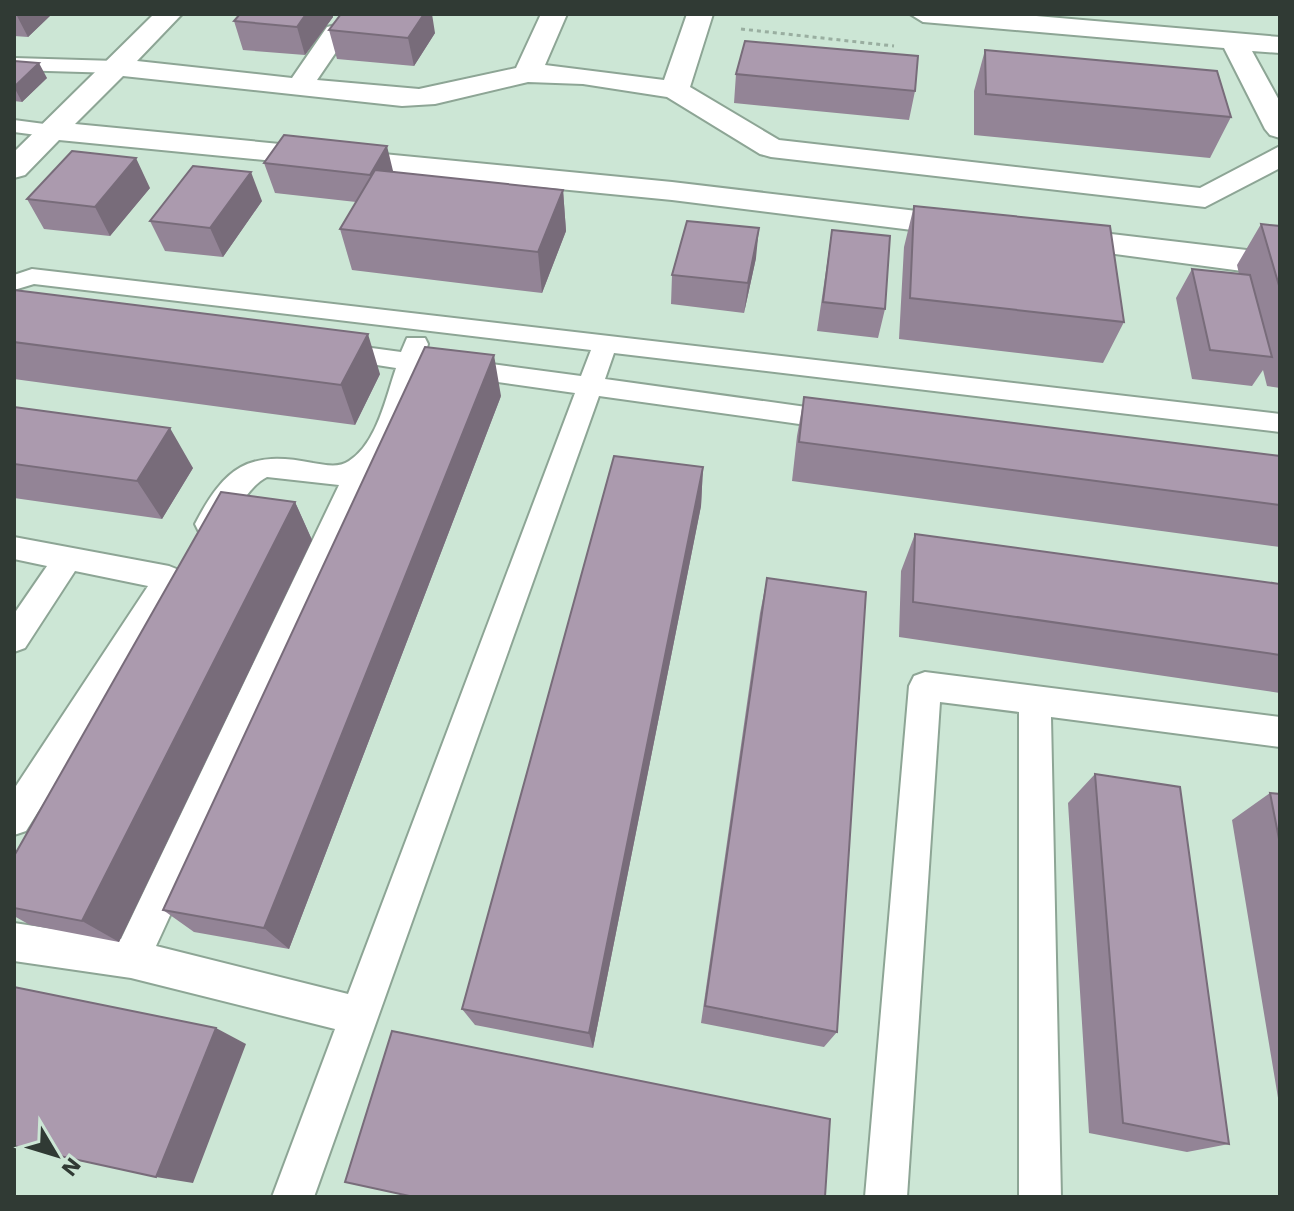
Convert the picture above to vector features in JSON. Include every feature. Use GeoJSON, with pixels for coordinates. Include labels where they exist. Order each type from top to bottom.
{"type":"FeatureCollection","features":[{"type":"Feature","properties":{"kind":"street"},"geometry":{"type":"LineString","coordinates":[[14,169],[169,14]]}},
{"type":"Feature","properties":{"kind":"street"},"geometry":{"type":"LineString","coordinates":[[527,74],[554,14]]}},
{"type":"Feature","properties":{"kind":"street"},"geometry":{"type":"LineString","coordinates":[[675,90],[700,14]]}},
{"type":"Feature","properties":{"kind":"street"},"geometry":{"type":"LineString","coordinates":[[923,14],[1280,45]]}},
{"type":"Feature","properties":{"kind":"street"},"geometry":{"type":"LineString","coordinates":[[299,87],[336,33]]}},
{"type":"Feature","properties":{"kind":"street"},"geometry":{"type":"LineString","coordinates":[[1234,41],[1280,129]]}},
{"type":"Feature","properties":{"kind":"street"},"geometry":{"type":"LineString","coordinates":[[116,67],[425,98],[527,74],[550,73],[675,90],[771,148],[1205,198],[1280,155]]}},
{"type":"Feature","properties":{"kind":"street"},"geometry":{"type":"LineString","coordinates":[[52,131],[672,191],[1280,265]]}},
{"type":"Feature","properties":{"kind":"lane"},"geometry":{"type":"LineString","coordinates":[[14,64],[116,67]]}},
{"type":"Feature","properties":{"kind":"lane"},"geometry":{"type":"LineString","coordinates":[[14,126],[52,131]]}},
{"type":"Feature","properties":{"kind":"lane"},"geometry":{"type":"LineString","coordinates":[[14,283],[32,276],[1280,423]]}},
{"type":"Feature","properties":{"kind":"lane"},"geometry":{"type":"LineString","coordinates":[[131,959],[362,466],[378,447],[426,320]]}},
{"type":"Feature","properties":{"kind":"lane"},"geometry":{"type":"LineString","coordinates":[[293,1197],[606,342]]}},
{"type":"Feature","properties":{"kind":"lane"},"geometry":{"type":"LineString","coordinates":[[315,348],[872,425]]}},
{"type":"Feature","properties":{"kind":"lane"},"geometry":{"type":"LineString","coordinates":[[14,819],[184,558],[242,480],[255,470],[270,467],[325,476],[347,474],[362,466]]}},
{"type":"Feature","properties":{"kind":"lane"},"geometry":{"type":"LineString","coordinates":[[14,548],[68,558],[184,558]]}},
{"type":"Feature","properties":{"kind":"lane"},"geometry":{"type":"LineString","coordinates":[[14,639],[68,558]]}},
{"type":"Feature","properties":{"kind":"lane"},"geometry":{"type":"LineString","coordinates":[[886,1197],[925,686],[1280,732]]}},
{"type":"Feature","properties":{"kind":"lane"},"geometry":{"type":"LineString","coordinates":[[1035,701],[1040,1197]]}},
{"type":"Feature","properties":{"kind":"lane"},"geometry":{"type":"LineString","coordinates":[[14,942],[131,959],[360,1016]]}},
{"type":"Feature","properties":{"kind":"building"},"geometry":{"type":"Polygon","coordinates":[[[240,14],[306,14],[297,27],[234,21],[240,14]]]}},
{"type":"Feature","properties":{"kind":"building"},"geometry":{"type":"Polygon","coordinates":[[[341,14],[424,14],[408,38],[329,30],[341,14]]]}},
{"type":"Feature","properties":{"kind":"building"},"geometry":{"type":"Polygon","coordinates":[[[745,41],[918,56],[915,91],[736,74],[745,41]]]}},
{"type":"Feature","properties":{"kind":"building"},"geometry":{"type":"Polygon","coordinates":[[[985,50],[1217,71],[1231,117],[986,94],[985,50]]]}},
{"type":"Feature","properties":{"kind":"building"},"geometry":{"type":"Polygon","coordinates":[[[14,61],[39,63],[14,87],[14,61]]]}},
{"type":"Feature","properties":{"kind":"building"},"geometry":{"type":"Polygon","coordinates":[[[284,135],[387,146],[370,175],[264,163],[284,135]]]}},
{"type":"Feature","properties":{"kind":"building"},"geometry":{"type":"Polygon","coordinates":[[[72,151],[136,158],[95,207],[27,199],[72,151]]]}},
{"type":"Feature","properties":{"kind":"building"},"geometry":{"type":"Polygon","coordinates":[[[193,166],[251,172],[210,228],[150,221],[193,166]]]}},
{"type":"Feature","properties":{"kind":"building"},"geometry":{"type":"Polygon","coordinates":[[[375,170],[563,190],[538,252],[340,229],[375,170]]]}},
{"type":"Feature","properties":{"kind":"building"},"geometry":{"type":"Polygon","coordinates":[[[914,206],[1110,226],[1124,322],[910,298],[914,206]]]}},
{"type":"Feature","properties":{"kind":"building"},"geometry":{"type":"Polygon","coordinates":[[[687,221],[759,228],[748,283],[672,275],[687,221]]]}},
{"type":"Feature","properties":{"kind":"building"},"geometry":{"type":"Polygon","coordinates":[[[1261,224],[1280,226],[1280,289],[1261,224]]]}},
{"type":"Feature","properties":{"kind":"building"},"geometry":{"type":"Polygon","coordinates":[[[832,230],[890,236],[885,309],[823,302],[832,230]]]}},
{"type":"Feature","properties":{"kind":"building"},"geometry":{"type":"Polygon","coordinates":[[[1192,269],[1250,275],[1272,357],[1210,350],[1192,269]]]}},
{"type":"Feature","properties":{"kind":"building"},"geometry":{"type":"Polygon","coordinates":[[[14,290],[368,334],[341,385],[14,342],[14,290]]]}},
{"type":"Feature","properties":{"kind":"building"},"geometry":{"type":"Polygon","coordinates":[[[425,347],[494,355],[264,928],[163,910],[425,347]]]}},
{"type":"Feature","properties":{"kind":"building"},"geometry":{"type":"Polygon","coordinates":[[[804,397],[1280,456],[1280,505],[799,442],[804,397]]]}},
{"type":"Feature","properties":{"kind":"building"},"geometry":{"type":"Polygon","coordinates":[[[14,407],[170,428],[137,481],[14,464],[14,407]]]}},
{"type":"Feature","properties":{"kind":"building"},"geometry":{"type":"Polygon","coordinates":[[[614,456],[703,467],[589,1033],[462,1009],[614,456]]]}},
{"type":"Feature","properties":{"kind":"building"},"geometry":{"type":"Polygon","coordinates":[[[221,492],[295,502],[82,921],[14,908],[14,856],[221,492]]]}},
{"type":"Feature","properties":{"kind":"building"},"geometry":{"type":"Polygon","coordinates":[[[915,534],[1280,584],[1280,655],[913,602],[915,534]]]}},
{"type":"Feature","properties":{"kind":"building"},"geometry":{"type":"Polygon","coordinates":[[[767,578],[866,592],[837,1032],[705,1006],[767,578]]]}},
{"type":"Feature","properties":{"kind":"building"},"geometry":{"type":"Polygon","coordinates":[[[1095,774],[1180,787],[1229,1144],[1123,1123],[1095,774]]]}},
{"type":"Feature","properties":{"kind":"building"},"geometry":{"type":"Polygon","coordinates":[[[1270,793],[1280,794],[1280,844],[1270,793]]]}},
{"type":"Feature","properties":{"kind":"building"},"geometry":{"type":"Polygon","coordinates":[[[14,987],[216,1028],[156,1177],[14,1146],[14,987]]]}},
{"type":"Feature","properties":{"kind":"building"},"geometry":{"type":"Polygon","coordinates":[[[392,1031],[830,1119],[825,1197],[414,1197],[345,1182],[392,1031]]]}}]}
